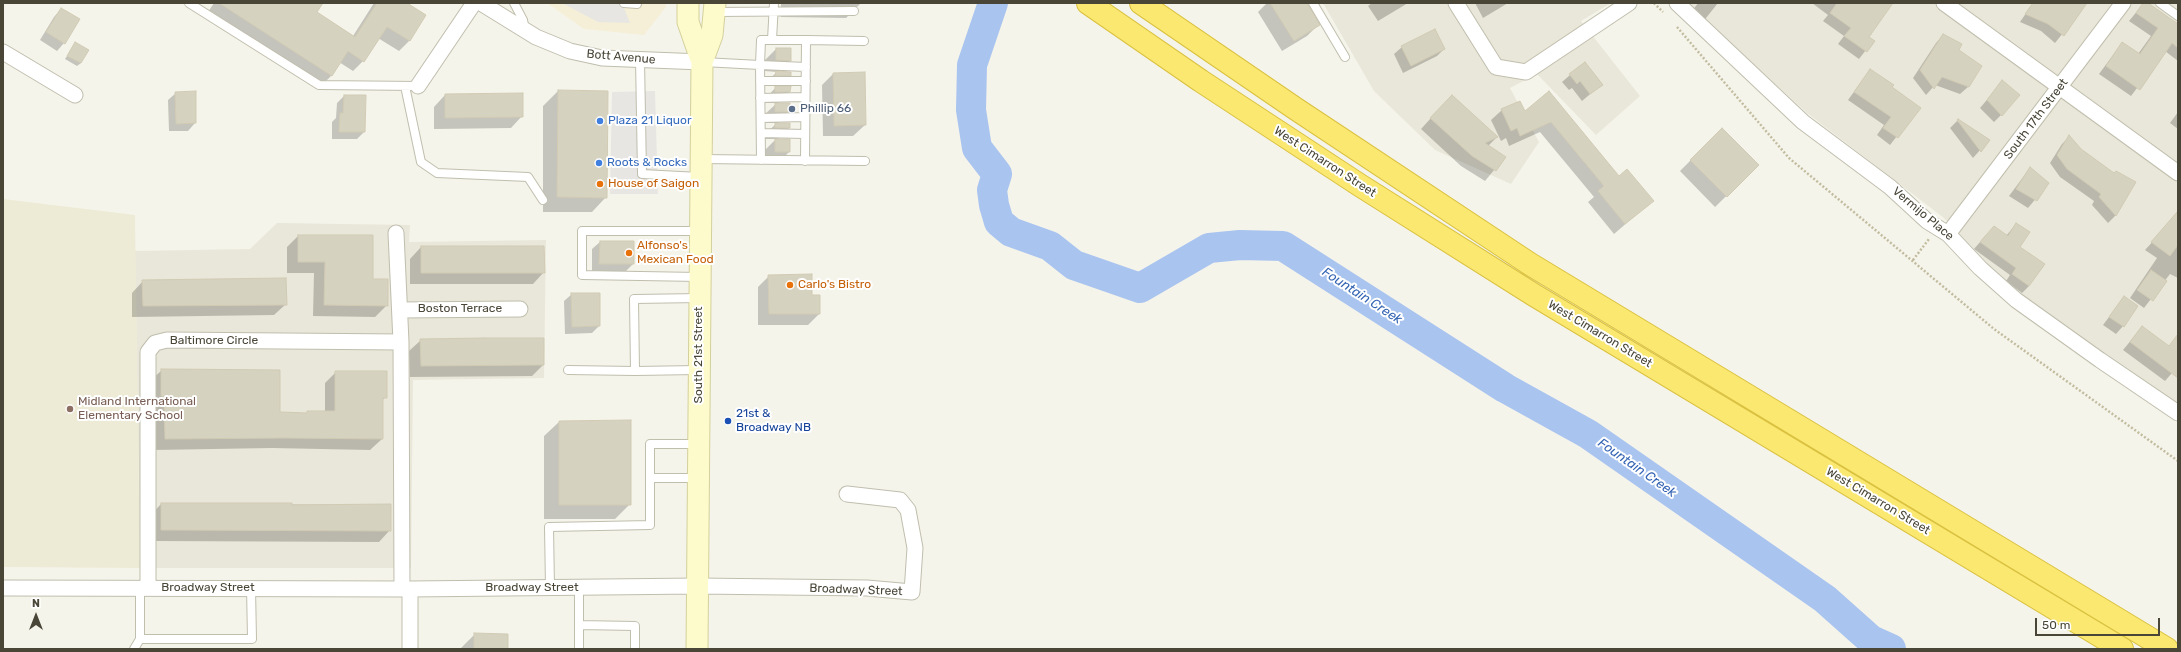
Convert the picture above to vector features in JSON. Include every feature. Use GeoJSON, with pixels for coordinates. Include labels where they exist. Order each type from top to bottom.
{"type":"FeatureCollection","features":[{"type":"Feature","properties":{"kind":"highway","name":"West Cimarron Street"},"geometry":{"type":"LineString","coordinates":[[1088,3],[1200,81],[1534,295],[2122,649]]}},
{"type":"Feature","properties":{"kind":"highway","name":"West Cimarron Street"},"geometry":{"type":"LineString","coordinates":[[1141,3],[1296,109],[1530,264],[2167,649]]}},
{"type":"Feature","properties":{"kind":"main road","name":"South 21st Street"},"geometry":{"type":"LineString","coordinates":[[688,3],[688,22],[702,62]]}},
{"type":"Feature","properties":{"kind":"main road","name":"South 21st Street"},"geometry":{"type":"LineString","coordinates":[[697,649],[702,62],[712,35],[715,7]]}},
{"type":"Feature","properties":{"kind":"street"},"geometry":{"type":"LineString","coordinates":[[411,86],[474,3]]}},
{"type":"Feature","properties":{"kind":"street","name":"Bott Avenue"},"geometry":{"type":"LineString","coordinates":[[481,3],[525,30],[570,51],[602,58],[702,62]]}},
{"type":"Feature","properties":{"kind":"street"},"geometry":{"type":"LineString","coordinates":[[1456,3],[1496,67],[1526,72],[1629,3]]}},
{"type":"Feature","properties":{"kind":"street","name":"Vermijo Place"},"geometry":{"type":"LineString","coordinates":[[1677,3],[1804,122],[1890,187],[1927,221],[1943,231],[1980,268],[2016,300],[2178,413]]}},
{"type":"Feature","properties":{"kind":"street"},"geometry":{"type":"LineString","coordinates":[[1944,3],[2178,173]]}},
{"type":"Feature","properties":{"kind":"street","name":"South 17th Street"},"geometry":{"type":"LineString","coordinates":[[1943,231],[2061,87],[2122,3]]}},
{"type":"Feature","properties":{"kind":"street"},"geometry":{"type":"LineString","coordinates":[[3,52],[75,95]]}},
{"type":"Feature","properties":{"kind":"street"},"geometry":{"type":"LineString","coordinates":[[396,234],[401,342],[406,589],[410,649]]}},
{"type":"Feature","properties":{"kind":"street","name":"Boston Terrace"},"geometry":{"type":"LineString","coordinates":[[400,310],[520,309]]}},
{"type":"Feature","properties":{"kind":"street","name":"Baltimore Circle"},"geometry":{"type":"LineString","coordinates":[[144,588],[148,352],[155,343],[167,340],[401,342]]}},
{"type":"Feature","properties":{"kind":"street","name":"Broadway Street"},"geometry":{"type":"LineString","coordinates":[[3,588],[406,589],[698,586],[867,588],[912,592],[915,548],[908,510],[900,500],[847,494]]}},
{"type":"Feature","properties":{"kind":"lane"},"geometry":{"type":"LineString","coordinates":[[189,3],[319,85],[411,86],[422,162],[436,173],[528,177],[543,200]]}},
{"type":"Feature","properties":{"kind":"lane"},"geometry":{"type":"LineString","coordinates":[[514,3],[524,20],[525,30]]}},
{"type":"Feature","properties":{"kind":"lane"},"geometry":{"type":"LineString","coordinates":[[624,3],[637,4]]}},
{"type":"Feature","properties":{"kind":"lane"},"geometry":{"type":"LineString","coordinates":[[1313,3],[1345,57]]}},
{"type":"Feature","properties":{"kind":"lane"},"geometry":{"type":"LineString","coordinates":[[2160,3],[2178,16]]}},
{"type":"Feature","properties":{"kind":"lane"},"geometry":{"type":"LineString","coordinates":[[715,7],[774,7],[854,11]]}},
{"type":"Feature","properties":{"kind":"lane"},"geometry":{"type":"LineString","coordinates":[[772,40],[774,7]]}},
{"type":"Feature","properties":{"kind":"lane"},"geometry":{"type":"LineString","coordinates":[[761,160],[761,40],[864,41]]}},
{"type":"Feature","properties":{"kind":"lane"},"geometry":{"type":"LineString","coordinates":[[805,161],[806,40]]}},
{"type":"Feature","properties":{"kind":"lane"},"geometry":{"type":"LineString","coordinates":[[640,59],[642,174],[761,160],[865,161]]}},
{"type":"Feature","properties":{"kind":"lane"},"geometry":{"type":"LineString","coordinates":[[702,62],[806,67]]}},
{"type":"Feature","properties":{"kind":"lane"},"geometry":{"type":"LineString","coordinates":[[760,81],[806,81]]}},
{"type":"Feature","properties":{"kind":"lane"},"geometry":{"type":"LineString","coordinates":[[760,98],[806,97]]}},
{"type":"Feature","properties":{"kind":"lane"},"geometry":{"type":"LineString","coordinates":[[761,118],[805,117]]}},
{"type":"Feature","properties":{"kind":"lane"},"geometry":{"type":"LineString","coordinates":[[761,133],[805,134]]}},
{"type":"Feature","properties":{"kind":"lane"},"geometry":{"type":"LineString","coordinates":[[700,231],[582,231],[582,275],[700,277]]}},
{"type":"Feature","properties":{"kind":"lane"},"geometry":{"type":"LineString","coordinates":[[635,371],[634,299],[700,298]]}},
{"type":"Feature","properties":{"kind":"lane"},"geometry":{"type":"LineString","coordinates":[[568,370],[699,370]]}},
{"type":"Feature","properties":{"kind":"lane"},"geometry":{"type":"LineString","coordinates":[[550,588],[549,527],[650,526],[650,444],[699,444]]}},
{"type":"Feature","properties":{"kind":"lane"},"geometry":{"type":"LineString","coordinates":[[650,478],[699,478]]}},
{"type":"Feature","properties":{"kind":"lane"},"geometry":{"type":"LineString","coordinates":[[579,649],[580,587]]}},
{"type":"Feature","properties":{"kind":"lane"},"geometry":{"type":"LineString","coordinates":[[134,649],[140,639],[144,588]]}},
{"type":"Feature","properties":{"kind":"lane"},"geometry":{"type":"LineString","coordinates":[[140,639],[252,639],[251,588]]}},
{"type":"Feature","properties":{"kind":"lane"},"geometry":{"type":"LineString","coordinates":[[580,625],[635,626],[635,649]]}},
{"type":"Feature","properties":{"kind":"path"},"geometry":{"type":"LineString","coordinates":[[1654,3],[1664,13]]}},
{"type":"Feature","properties":{"kind":"path"},"geometry":{"type":"LineString","coordinates":[[1673,23],[1789,158],[1994,329],[2178,461]]}},
{"type":"Feature","properties":{"kind":"path"},"geometry":{"type":"LineString","coordinates":[[1913,260],[1943,231]]}},
{"type":"Feature","properties":{"kind":"shaded area"},"geometry":{"type":"Polygon","coordinates":[[[547,3],[666,3],[666,7],[644,35],[584,29],[547,3]]]}},
{"type":"Feature","properties":{"kind":"shaded area"},"geometry":{"type":"Polygon","coordinates":[[[562,3],[622,3],[630,23],[598,22],[562,3]]]}},
{"type":"Feature","properties":{"kind":"shaded area"},"geometry":{"type":"Polygon","coordinates":[[[1323,3],[1611,3],[1581,21],[1640,96],[1596,135],[1537,74],[1510,88],[1539,142],[1511,184],[1435,150],[1374,91],[1323,3]]]}},
{"type":"Feature","properties":{"kind":"shaded area"},"geometry":{"type":"Polygon","coordinates":[[[1687,3],[2178,3],[2178,405],[2109,359],[2036,306],[1972,253],[1944,218],[1807,113],[1687,3]]]}},
{"type":"Feature","properties":{"kind":"shaded area"},"geometry":{"type":"Polygon","coordinates":[[[655,91],[658,194],[610,194],[612,92],[655,91]]]}},
{"type":"Feature","properties":{"kind":"shaded area","name":"Midland International Elementary School"},"geometry":{"type":"Polygon","coordinates":[[[3,199],[135,215],[140,568],[3,567],[3,199]]]}},
{"type":"Feature","properties":{"kind":"shaded area"},"geometry":{"type":"Polygon","coordinates":[[[277,223],[410,225],[409,242],[546,240],[544,378],[413,380],[411,568],[140,568],[135,251],[250,249],[277,223]]]}},
{"type":"Feature","properties":{"kind":"building"},"geometry":{"type":"Polygon","coordinates":[[[219,3],[323,3],[317,12],[355,37],[377,3],[407,3],[426,15],[410,41],[387,27],[364,62],[348,51],[332,76],[219,3]]]}},
{"type":"Feature","properties":{"kind":"building"},"geometry":{"type":"Polygon","coordinates":[[[1270,3],[1307,3],[1320,25],[1294,41],[1270,3]]]}},
{"type":"Feature","properties":{"kind":"building"},"geometry":{"type":"Polygon","coordinates":[[[1837,3],[1893,3],[1869,37],[1875,41],[1867,52],[1844,36],[1851,28],[1830,13],[1837,3]]]}},
{"type":"Feature","properties":{"kind":"building"},"geometry":{"type":"Polygon","coordinates":[[[2033,3],[2087,3],[2064,36],[2048,24],[2025,14],[2033,3]]]}},
{"type":"Feature","properties":{"kind":"building"},"geometry":{"type":"Polygon","coordinates":[[[2143,3],[2148,3],[2178,24],[2178,48],[2172,43],[2140,90],[2106,66],[2122,42],[2140,54],[2158,28],[2136,13],[2143,3]]]}},
{"type":"Feature","properties":{"kind":"building"},"geometry":{"type":"Polygon","coordinates":[[[61,8],[80,19],[65,44],[46,32],[61,8]]]}},
{"type":"Feature","properties":{"kind":"building"},"geometry":{"type":"Polygon","coordinates":[[[1435,29],[1445,49],[1411,66],[1401,46],[1435,29]]]}},
{"type":"Feature","properties":{"kind":"building"},"geometry":{"type":"Polygon","coordinates":[[[1943,34],[1962,44],[1959,50],[1982,66],[1969,87],[1942,77],[1934,89],[1920,70],[1943,34]]]}},
{"type":"Feature","properties":{"kind":"building"},"geometry":{"type":"Polygon","coordinates":[[[75,42],[89,50],[81,63],[67,56],[75,42]]]}},
{"type":"Feature","properties":{"kind":"building"},"geometry":{"type":"Polygon","coordinates":[[[776,48],[791,48],[791,61],[776,60],[776,48]]]}},
{"type":"Feature","properties":{"kind":"building"},"geometry":{"type":"Polygon","coordinates":[[[1585,62],[1603,85],[1590,94],[1580,81],[1577,84],[1569,74],[1585,62]]]}},
{"type":"Feature","properties":{"kind":"building"},"geometry":{"type":"Polygon","coordinates":[[[1870,69],[1894,85],[1892,87],[1921,108],[1898,138],[1883,128],[1891,117],[1854,92],[1870,69]]]}},
{"type":"Feature","properties":{"kind":"building"},"geometry":{"type":"Polygon","coordinates":[[[776,71],[791,72],[791,76],[775,76],[776,71]]]}},
{"type":"Feature","properties":{"kind":"building"},"geometry":{"type":"Polygon","coordinates":[[[865,72],[866,125],[834,126],[833,73],[865,72]]]}},
{"type":"Feature","properties":{"kind":"building"},"geometry":{"type":"Polygon","coordinates":[[[2002,80],[2020,95],[2002,116],[1987,100],[2002,80]]]}},
{"type":"Feature","properties":{"kind":"building"},"geometry":{"type":"Polygon","coordinates":[[[775,86],[791,86],[790,92],[775,92],[775,86]]]}},
{"type":"Feature","properties":{"kind":"building"},"geometry":{"type":"Polygon","coordinates":[[[558,90],[608,91],[607,198],[557,197],[558,90]]]}},
{"type":"Feature","properties":{"kind":"building"},"geometry":{"type":"Polygon","coordinates":[[[196,91],[196,123],[176,124],[175,92],[196,91]]]}},
{"type":"Feature","properties":{"kind":"building"},"geometry":{"type":"Polygon","coordinates":[[[1549,91],[1619,176],[1627,169],[1654,201],[1625,224],[1598,191],[1604,186],[1551,122],[1520,136],[1517,128],[1511,131],[1501,109],[1520,101],[1525,111],[1549,91]]]}},
{"type":"Feature","properties":{"kind":"building"},"geometry":{"type":"Polygon","coordinates":[[[523,93],[523,117],[445,118],[445,94],[523,93]]]}},
{"type":"Feature","properties":{"kind":"building"},"geometry":{"type":"Polygon","coordinates":[[[344,95],[366,95],[365,132],[339,132],[340,113],[343,113],[344,95]]]}},
{"type":"Feature","properties":{"kind":"building"},"geometry":{"type":"Polygon","coordinates":[[[1452,95],[1498,137],[1485,143],[1506,157],[1496,171],[1472,156],[1430,118],[1452,95]]]}},
{"type":"Feature","properties":{"kind":"building"},"geometry":{"type":"Polygon","coordinates":[[[775,103],[790,103],[790,112],[775,112],[775,103]]]}},
{"type":"Feature","properties":{"kind":"building"},"geometry":{"type":"Polygon","coordinates":[[[1958,119],[1990,140],[1981,152],[1957,120],[1958,119]]]}},
{"type":"Feature","properties":{"kind":"building"},"geometry":{"type":"Polygon","coordinates":[[[775,123],[790,123],[790,128],[775,128],[775,123]]]}},
{"type":"Feature","properties":{"kind":"building"},"geometry":{"type":"Polygon","coordinates":[[[1722,128],[1759,165],[1727,197],[1690,160],[1722,128]]]}},
{"type":"Feature","properties":{"kind":"building"},"geometry":{"type":"Polygon","coordinates":[[[2069,135],[2081,149],[2114,173],[2116,171],[2136,182],[2116,216],[2099,197],[2101,194],[2067,169],[2057,155],[2069,135]]]}},
{"type":"Feature","properties":{"kind":"building"},"geometry":{"type":"Polygon","coordinates":[[[775,139],[790,139],[790,152],[775,152],[775,139]]]}},
{"type":"Feature","properties":{"kind":"building"},"geometry":{"type":"Polygon","coordinates":[[[2030,167],[2049,183],[2037,201],[2016,189],[2030,167]]]}},
{"type":"Feature","properties":{"kind":"building"},"geometry":{"type":"Polygon","coordinates":[[[2178,211],[2178,245],[2170,256],[2151,242],[2178,211]]]}},
{"type":"Feature","properties":{"kind":"building"},"geometry":{"type":"Polygon","coordinates":[[[2016,223],[2030,232],[2020,247],[2045,264],[2029,286],[2012,274],[2016,268],[1980,242],[1994,226],[2008,236],[2016,223]]]}},
{"type":"Feature","properties":{"kind":"building"},"geometry":{"type":"Polygon","coordinates":[[[298,235],[373,235],[373,279],[388,279],[388,306],[324,305],[325,262],[298,262],[298,235]]]}},
{"type":"Feature","properties":{"kind":"building"},"geometry":{"type":"Polygon","coordinates":[[[600,241],[634,241],[634,264],[599,264],[600,241]]]}},
{"type":"Feature","properties":{"kind":"building"},"geometry":{"type":"Polygon","coordinates":[[[421,246],[544,246],[545,273],[421,273],[421,246]]]}},
{"type":"Feature","properties":{"kind":"building"},"geometry":{"type":"Polygon","coordinates":[[[2151,270],[2167,281],[2153,301],[2137,290],[2151,270]]]}},
{"type":"Feature","properties":{"kind":"building","name":"Carlo's Bistro"},"geometry":{"type":"Polygon","coordinates":[[[812,274],[812,295],[820,295],[820,314],[769,314],[768,275],[812,274]]]}},
{"type":"Feature","properties":{"kind":"building"},"geometry":{"type":"Polygon","coordinates":[[[286,278],[287,305],[143,306],[142,280],[286,278]]]}},
{"type":"Feature","properties":{"kind":"building"},"geometry":{"type":"Polygon","coordinates":[[[571,293],[600,293],[600,326],[572,327],[571,293]]]}},
{"type":"Feature","properties":{"kind":"building"},"geometry":{"type":"Polygon","coordinates":[[[2124,296],[2138,306],[2124,327],[2109,317],[2124,296]]]}},
{"type":"Feature","properties":{"kind":"building"},"geometry":{"type":"Polygon","coordinates":[[[2142,326],[2169,346],[2178,334],[2178,378],[2130,342],[2142,326]]]}},
{"type":"Feature","properties":{"kind":"building"},"geometry":{"type":"Polygon","coordinates":[[[544,338],[544,365],[421,366],[420,339],[544,338]]]}},
{"type":"Feature","properties":{"kind":"building"},"geometry":{"type":"Polygon","coordinates":[[[161,369],[280,370],[280,412],[307,413],[307,411],[335,411],[335,371],[387,371],[387,398],[383,398],[383,439],[165,439],[164,397],[161,396],[161,369]]]}},
{"type":"Feature","properties":{"kind":"building"},"geometry":{"type":"Polygon","coordinates":[[[631,420],[631,505],[559,505],[559,421],[631,420]]]}},
{"type":"Feature","properties":{"kind":"building"},"geometry":{"type":"Polygon","coordinates":[[[161,503],[292,503],[292,505],[391,504],[391,531],[161,530],[161,503]]]}},
{"type":"Feature","properties":{"kind":"building"},"geometry":{"type":"Polygon","coordinates":[[[474,633],[508,634],[508,649],[474,649],[474,633]]]}},
{"type":"Feature","properties":{"kind":"waterway","name":"Fountain Creek"},"geometry":{"type":"LineString","coordinates":[[993,3],[972,65],[971,110],[977,148],[997,174],[992,190],[994,205],[999,222],[1011,232],[1050,246],[1074,265],[1140,288],[1209,248],[1240,245],[1283,246],[1505,388],[1588,434],[1825,599],[1871,640],[1891,649]]}},
{"type":"Feature","properties":{"kind":"place","name":"Phillip 66"},"geometry":{"type":"Point","coordinates":[792,109]}},
{"type":"Feature","properties":{"kind":"place","name":"Plaza 21 Liquor"},"geometry":{"type":"Point","coordinates":[600,121]}},
{"type":"Feature","properties":{"kind":"place","name":"Roots & Rocks"},"geometry":{"type":"Point","coordinates":[599,163]}},
{"type":"Feature","properties":{"kind":"place","name":"House of Saigon"},"geometry":{"type":"Point","coordinates":[600,184]}},
{"type":"Feature","properties":{"kind":"place","name":"Alfonso's Mexican Food"},"geometry":{"type":"Point","coordinates":[629,253]}},
{"type":"Feature","properties":{"kind":"place","name":"Carlo's Bistro"},"geometry":{"type":"Point","coordinates":[790,285]}},
{"type":"Feature","properties":{"kind":"place","name":"Midland International Elementary School"},"geometry":{"type":"Point","coordinates":[70,409]}},
{"type":"Feature","properties":{"kind":"place","name":"21st & Broadway NB"},"geometry":{"type":"Point","coordinates":[728,421]}}]}
